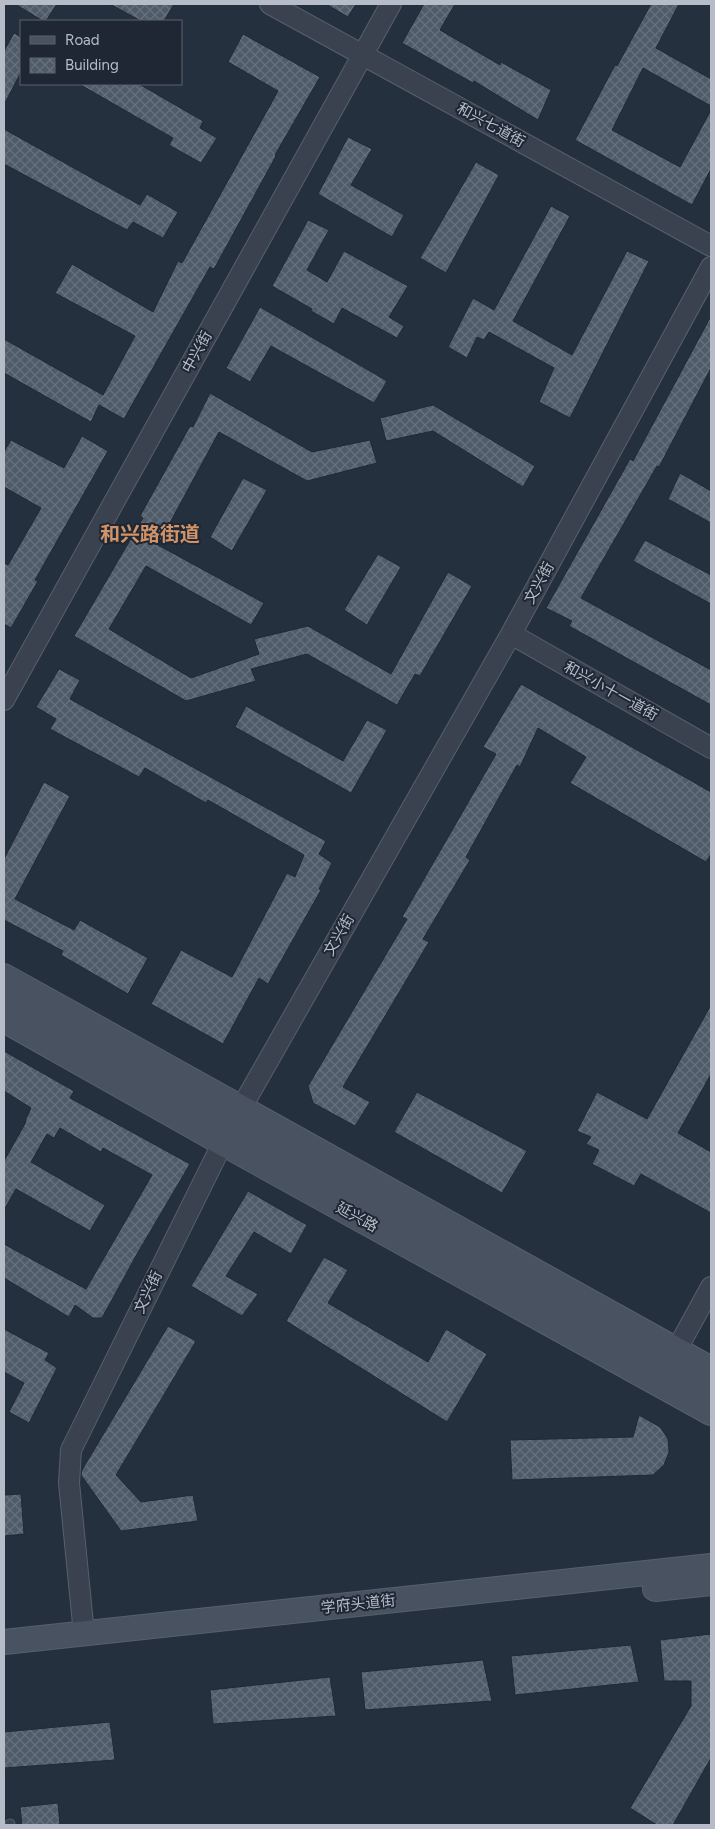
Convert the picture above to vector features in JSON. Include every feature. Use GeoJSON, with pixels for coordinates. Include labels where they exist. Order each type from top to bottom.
{"type":"FeatureCollection","features":[{"type":"Feature","properties":{"kind":"main road","name":"延兴路"},"geometry":{"type":"LineString","coordinates":[[4,976],[231,1126],[711,1413]]}},
{"type":"Feature","properties":{"kind":"main road"},"geometry":{"type":"LineString","coordinates":[[4,1000],[711,1394]]}},
{"type":"Feature","properties":{"kind":"main road","name":"延兴路"},"geometry":{"type":"LineString","coordinates":[[4,1020],[231,1126],[677,1349],[711,1369]]}},
{"type":"Feature","properties":{"kind":"main road","name":"学府头道街"},"geometry":{"type":"LineString","coordinates":[[4,1642],[711,1566]]}},
{"type":"Feature","properties":{"kind":"main road","name":"学府头道街"},"geometry":{"type":"LineString","coordinates":[[4,1654],[711,1583]]}},
{"type":"Feature","properties":{"kind":"street","name":"和兴七道街"},"geometry":{"type":"LineString","coordinates":[[270,4],[711,246]]}},
{"type":"Feature","properties":{"kind":"street","name":"中兴街"},"geometry":{"type":"LineString","coordinates":[[4,700],[392,4]]}},
{"type":"Feature","properties":{"kind":"street","name":"文兴街"},"geometry":{"type":"LineString","coordinates":[[84,1634],[69,1483],[71,1450],[231,1126],[511,634],[711,267]]}},
{"type":"Feature","properties":{"kind":"street","name":"和兴小十一道街"},"geometry":{"type":"LineString","coordinates":[[511,634],[711,748]]}},
{"type":"Feature","properties":{"kind":"street"},"geometry":{"type":"LineString","coordinates":[[677,1349],[711,1287]]}},
{"type":"Feature","properties":{"kind":"building"},"geometry":{"type":"Polygon","coordinates":[[[15,4],[57,4],[47,20],[41,20],[15,4]]]}},
{"type":"Feature","properties":{"kind":"building"},"geometry":{"type":"Polygon","coordinates":[[[110,4],[174,4],[165,20],[139,20],[110,4]]]}},
{"type":"Feature","properties":{"kind":"building"},"geometry":{"type":"Polygon","coordinates":[[[326,4],[356,4],[348,17],[326,4]]]}},
{"type":"Feature","properties":{"kind":"building"},"geometry":{"type":"Polygon","coordinates":[[[424,4],[455,4],[440,30],[500,65],[501,62],[551,90],[538,120],[474,81],[473,83],[402,43],[424,4]]]}},
{"type":"Feature","properties":{"kind":"building"},"geometry":{"type":"Polygon","coordinates":[[[651,4],[679,4],[656,48],[711,79],[711,106],[643,68],[612,130],[680,167],[711,110],[711,169],[692,205],[575,140],[615,65],[617,66],[651,4]]]}},
{"type":"Feature","properties":{"kind":"building"},"geometry":{"type":"Polygon","coordinates":[[[14,33],[20,36],[20,74],[4,105],[4,51],[14,33]]]}},
{"type":"Feature","properties":{"kind":"building"},"geometry":{"type":"Polygon","coordinates":[[[243,34],[320,77],[275,155],[214,269],[210,267],[124,419],[99,405],[91,422],[4,373],[4,339],[103,395],[135,336],[55,293],[72,264],[153,312],[178,261],[182,263],[278,91],[228,62],[243,34]]]}},
{"type":"Feature","properties":{"kind":"building"},"geometry":{"type":"Polygon","coordinates":[[[81,85],[141,85],[203,121],[200,128],[217,138],[201,163],[169,145],[173,138],[81,85]]]}},
{"type":"Feature","properties":{"kind":"building"},"geometry":{"type":"Polygon","coordinates":[[[4,129],[140,205],[147,194],[178,212],[163,238],[133,222],[127,230],[4,164],[4,129]]]}},
{"type":"Feature","properties":{"kind":"building"},"geometry":{"type":"Polygon","coordinates":[[[348,137],[372,149],[351,185],[404,215],[392,237],[318,194],[348,137]]]}},
{"type":"Feature","properties":{"kind":"building"},"geometry":{"type":"Polygon","coordinates":[[[476,162],[499,175],[446,273],[420,258],[476,162]]]}},
{"type":"Feature","properties":{"kind":"building"},"geometry":{"type":"Polygon","coordinates":[[[551,206],[570,216],[513,321],[572,355],[627,251],[649,261],[570,418],[539,402],[554,368],[489,332],[484,340],[477,337],[467,358],[448,347],[473,298],[494,310],[551,206]]]}},
{"type":"Feature","properties":{"kind":"building"},"geometry":{"type":"Polygon","coordinates":[[[308,220],[329,230],[307,270],[327,282],[344,251],[408,286],[389,317],[404,326],[397,338],[342,308],[334,324],[272,286],[308,220]]]}},
{"type":"Feature","properties":{"kind":"building"},"geometry":{"type":"Polygon","coordinates":[[[260,307],[387,381],[374,403],[271,346],[250,382],[226,368],[260,307]]]}},
{"type":"Feature","properties":{"kind":"building"},"geometry":{"type":"Polygon","coordinates":[[[711,316],[711,368],[659,467],[657,466],[581,598],[711,670],[711,705],[569,626],[572,621],[546,608],[630,459],[633,461],[711,316]]]}},
{"type":"Feature","properties":{"kind":"building"},"geometry":{"type":"Polygon","coordinates":[[[210,393],[312,452],[370,440],[377,463],[307,481],[219,432],[158,545],[264,603],[251,625],[146,566],[109,629],[191,678],[259,654],[254,639],[308,626],[391,674],[448,572],[472,586],[420,676],[415,674],[397,705],[307,654],[251,669],[256,681],[186,701],[74,636],[143,518],[140,516],[190,426],[193,427],[210,393]]]}},
{"type":"Feature","properties":{"kind":"building"},"geometry":{"type":"Polygon","coordinates":[[[433,405],[535,466],[523,487],[433,431],[386,441],[380,418],[433,405]]]}},
{"type":"Feature","properties":{"kind":"building"},"geometry":{"type":"Polygon","coordinates":[[[82,436],[108,451],[35,580],[38,581],[11,628],[4,624],[4,563],[8,565],[41,508],[4,487],[4,452],[11,440],[64,468],[82,436]]]}},
{"type":"Feature","properties":{"kind":"building"},"geometry":{"type":"Polygon","coordinates":[[[680,473],[711,491],[711,523],[668,499],[680,473]]]}},
{"type":"Feature","properties":{"kind":"building"},"geometry":{"type":"Polygon","coordinates":[[[243,478],[267,490],[232,551],[210,537],[243,478]]]}},
{"type":"Feature","properties":{"kind":"building"},"geometry":{"type":"Polygon","coordinates":[[[645,540],[711,575],[711,604],[633,561],[645,540]]]}},
{"type":"Feature","properties":{"kind":"building"},"geometry":{"type":"Polygon","coordinates":[[[378,554],[401,567],[367,625],[344,610],[378,554]]]}},
{"type":"Feature","properties":{"kind":"building"},"geometry":{"type":"Polygon","coordinates":[[[59,669],[80,680],[70,699],[326,841],[319,854],[332,863],[319,889],[321,890],[268,984],[259,978],[223,1044],[151,1004],[181,950],[232,977],[287,873],[295,877],[304,855],[208,800],[206,803],[145,768],[139,777],[50,729],[56,719],[36,707],[59,669]]]}},
{"type":"Feature","properties":{"kind":"building"},"geometry":{"type":"Polygon","coordinates":[[[521,684],[711,792],[711,854],[706,862],[570,783],[586,757],[538,728],[520,767],[517,765],[466,857],[470,860],[423,939],[429,942],[343,1087],[370,1102],[355,1126],[313,1103],[308,1086],[407,919],[402,917],[496,754],[483,747],[521,684]]]}},
{"type":"Feature","properties":{"kind":"building"},"geometry":{"type":"Polygon","coordinates":[[[246,706],[343,761],[367,720],[387,730],[351,793],[235,727],[246,706]]]}},
{"type":"Feature","properties":{"kind":"building"},"geometry":{"type":"Polygon","coordinates":[[[44,782],[70,796],[15,899],[74,930],[80,920],[148,958],[128,994],[61,955],[63,951],[4,920],[4,859],[44,782]]]}},
{"type":"Feature","properties":{"kind":"building"},"geometry":{"type":"Polygon","coordinates":[[[711,1005],[711,1074],[678,1133],[711,1152],[711,1213],[641,1174],[634,1186],[592,1164],[599,1150],[586,1144],[591,1137],[577,1131],[597,1092],[647,1119],[711,1005]]]}},
{"type":"Feature","properties":{"kind":"building"},"geometry":{"type":"Polygon","coordinates":[[[4,1051],[74,1091],[70,1098],[190,1164],[102,1318],[93,1318],[75,1305],[69,1317],[4,1278],[4,1244],[86,1289],[152,1175],[103,1148],[101,1152],[60,1128],[54,1138],[47,1134],[31,1162],[105,1205],[90,1231],[16,1189],[4,1210],[4,1161],[26,1122],[31,1108],[4,1091],[4,1051]]]}},
{"type":"Feature","properties":{"kind":"building"},"geometry":{"type":"Polygon","coordinates":[[[417,1092],[527,1151],[502,1193],[394,1132],[417,1092]]]}},
{"type":"Feature","properties":{"kind":"building"},"geometry":{"type":"Polygon","coordinates":[[[248,1191],[307,1225],[291,1254],[254,1232],[226,1276],[258,1294],[242,1316],[191,1286],[248,1191]]]}},
{"type":"Feature","properties":{"kind":"building"},"geometry":{"type":"Polygon","coordinates":[[[324,1257],[348,1270],[328,1303],[428,1362],[446,1329],[487,1354],[447,1422],[286,1321],[324,1257]]]}},
{"type":"Feature","properties":{"kind":"building"},"geometry":{"type":"Polygon","coordinates":[[[168,1326],[196,1341],[116,1475],[141,1502],[193,1495],[198,1521],[121,1531],[81,1475],[82,1470],[168,1326]]]}},
{"type":"Feature","properties":{"kind":"building"},"geometry":{"type":"Polygon","coordinates":[[[4,1329],[49,1353],[45,1360],[57,1368],[29,1423],[9,1412],[24,1383],[4,1372],[4,1329]]]}},
{"type":"Feature","properties":{"kind":"building"},"geometry":{"type":"Polygon","coordinates":[[[639,1415],[660,1427],[668,1439],[669,1452],[664,1465],[653,1475],[512,1480],[510,1440],[633,1437],[639,1415]]]}},
{"type":"Feature","properties":{"kind":"building"},"geometry":{"type":"Polygon","coordinates":[[[21,1494],[24,1534],[4,1536],[4,1495],[21,1494]]]}},
{"type":"Feature","properties":{"kind":"building"},"geometry":{"type":"Polygon","coordinates":[[[711,1634],[711,1758],[673,1825],[657,1825],[630,1808],[691,1706],[691,1681],[664,1681],[660,1640],[711,1634]]]}},
{"type":"Feature","properties":{"kind":"building"},"geometry":{"type":"Polygon","coordinates":[[[631,1645],[639,1682],[515,1695],[511,1656],[631,1645]]]}},
{"type":"Feature","properties":{"kind":"building"},"geometry":{"type":"Polygon","coordinates":[[[483,1660],[492,1701],[365,1710],[361,1672],[483,1660]]]}},
{"type":"Feature","properties":{"kind":"building"},"geometry":{"type":"Polygon","coordinates":[[[330,1677],[336,1716],[213,1724],[210,1690],[330,1677]]]}},
{"type":"Feature","properties":{"kind":"building"},"geometry":{"type":"Polygon","coordinates":[[[110,1722],[115,1760],[4,1768],[4,1732],[110,1722]]]}},
{"type":"Feature","properties":{"kind":"building"},"geometry":{"type":"Polygon","coordinates":[[[58,1803],[60,1825],[22,1825],[20,1807],[58,1803]]]}},
{"type":"Feature","properties":{"kind":"district","name":"和兴路街道"},"geometry":{"type":"Point","coordinates":[150,534]}}]}
